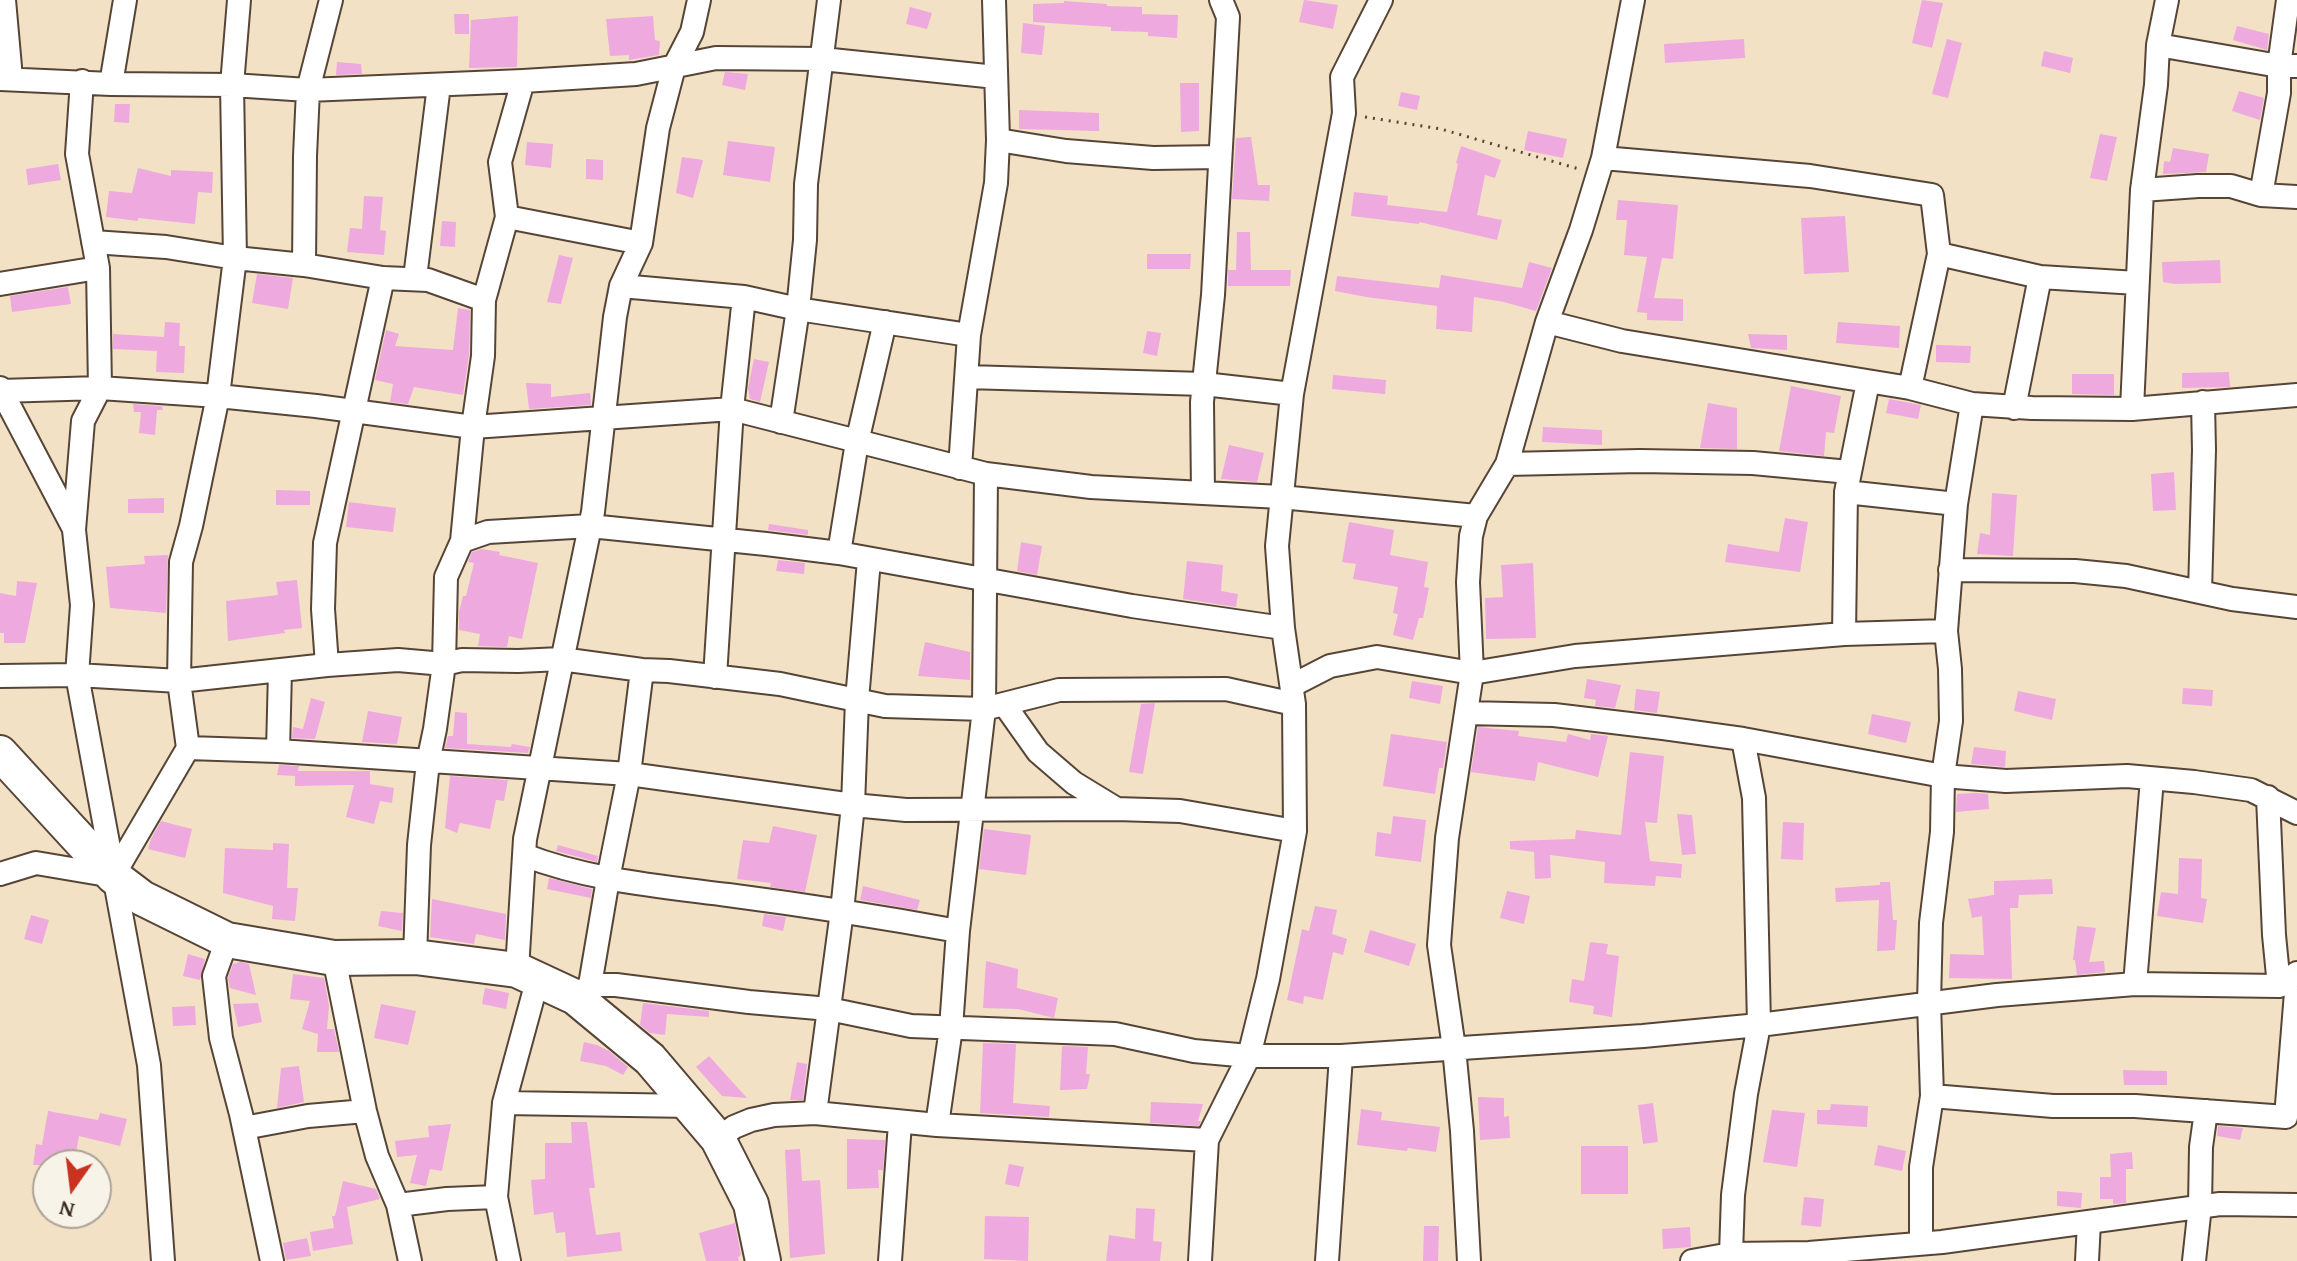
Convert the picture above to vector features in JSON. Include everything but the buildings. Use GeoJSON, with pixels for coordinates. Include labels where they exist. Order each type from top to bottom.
{"type":"FeatureCollection","features":[{"type":"Feature","properties":{"kind":"main road"},"geometry":{"type":"LineString","coordinates":[[0,753],[113,876],[142,898],[227,940],[334,958],[415,957],[527,974],[582,991],[650,1059],[718,1139],[751,1204],[763,1261]]}},
{"type":"Feature","properties":{"kind":"street"},"geometry":{"type":"LineString","coordinates":[[4,0],[6,79],[308,90],[636,74],[716,58],[822,59],[996,77]]}},
{"type":"Feature","properties":{"kind":"street"},"geometry":{"type":"LineString","coordinates":[[111,84],[125,0]]}},
{"type":"Feature","properties":{"kind":"street"},"geometry":{"type":"LineString","coordinates":[[113,876],[188,748],[179,681],[181,562],[218,396],[235,258],[232,85],[239,0]]}},
{"type":"Feature","properties":{"kind":"street"},"geometry":{"type":"LineString","coordinates":[[304,265],[308,90],[331,0]]}},
{"type":"Feature","properties":{"kind":"street"},"geometry":{"type":"LineString","coordinates":[[509,1261],[496,1197],[504,1103],[527,974],[524,855],[590,526],[621,286],[641,243],[658,128],[674,67],[692,32],[699,0]]}},
{"type":"Feature","properties":{"kind":"street"},"geometry":{"type":"LineString","coordinates":[[781,422],[798,309],[805,240],[806,184],[829,0]]}},
{"type":"Feature","properties":{"kind":"street"},"geometry":{"type":"LineString","coordinates":[[960,468],[969,335],[996,183],[998,140],[994,0]]}},
{"type":"Feature","properties":{"kind":"street"},"geometry":{"type":"LineString","coordinates":[[1203,493],[1202,402],[1213,295],[1228,17],[1221,0]]}},
{"type":"Feature","properties":{"kind":"street"},"geometry":{"type":"LineString","coordinates":[[1200,1261],[1207,1140],[1249,1056],[1268,979],[1295,831],[1293,694],[1283,628],[1277,546],[1281,497],[1292,394],[1344,113],[1342,77],[1381,0]]}},
{"type":"Feature","properties":{"kind":"street"},"geometry":{"type":"LineString","coordinates":[[1469,1261],[1462,1131],[1439,945],[1447,838],[1472,673],[1468,582],[1471,536],[1476,516],[1507,464],[1547,322],[1581,230],[1600,166],[1633,0]]}},
{"type":"Feature","properties":{"kind":"street"},"geometry":{"type":"LineString","coordinates":[[2132,409],[2142,190],[2158,45],[2167,0]]}},
{"type":"Feature","properties":{"kind":"street"},"geometry":{"type":"LineString","coordinates":[[2261,195],[2279,93],[2288,66],[2288,0]]}},
{"type":"Feature","properties":{"kind":"street"},"geometry":{"type":"LineString","coordinates":[[2158,45],[2288,66]]}},
{"type":"Feature","properties":{"kind":"street"},"geometry":{"type":"LineString","coordinates":[[82,81],[77,154],[98,268],[100,388],[83,421],[74,530],[82,605],[77,675],[149,1065],[163,1261]]}},
{"type":"Feature","properties":{"kind":"street"},"geometry":{"type":"LineString","coordinates":[[415,957],[419,845],[428,762],[444,664],[446,577],[462,541],[483,356],[484,300],[507,217],[500,162],[523,81]]}},
{"type":"Feature","properties":{"kind":"street"},"geometry":{"type":"LineString","coordinates":[[415,278],[439,85]]}},
{"type":"Feature","properties":{"kind":"street"},"geometry":{"type":"LineString","coordinates":[[998,140],[1066,151],[1153,158],[1220,157]]}},
{"type":"Feature","properties":{"kind":"street"},"geometry":{"type":"LineString","coordinates":[[1600,166],[1810,176],[1932,195],[1939,254],[1910,388]]}},
{"type":"Feature","properties":{"kind":"street"},"geometry":{"type":"LineString","coordinates":[[2142,190],[2231,186],[2261,195],[2297,197]]}},
{"type":"Feature","properties":{"kind":"street"},"geometry":{"type":"LineString","coordinates":[[507,217],[641,243]]}},
{"type":"Feature","properties":{"kind":"street"},"geometry":{"type":"LineString","coordinates":[[93,242],[166,247],[383,278],[415,278],[484,300]]}},
{"type":"Feature","properties":{"kind":"street"},"geometry":{"type":"LineString","coordinates":[[1939,254],[2040,277],[2137,283]]}},
{"type":"Feature","properties":{"kind":"street"},"geometry":{"type":"LineString","coordinates":[[0,284],[98,268]]}},
{"type":"Feature","properties":{"kind":"street"},"geometry":{"type":"LineString","coordinates":[[2014,408],[2040,277]]}},
{"type":"Feature","properties":{"kind":"street"},"geometry":{"type":"LineString","coordinates":[[327,665],[323,609],[325,543],[383,278]]}},
{"type":"Feature","properties":{"kind":"street"},"geometry":{"type":"LineString","coordinates":[[621,286],[744,297],[798,309],[969,335]]}},
{"type":"Feature","properties":{"kind":"street"},"geometry":{"type":"LineString","coordinates":[[715,677],[732,409],[744,297]]}},
{"type":"Feature","properties":{"kind":"street"},"geometry":{"type":"LineString","coordinates":[[839,553],[857,442],[885,322]]}},
{"type":"Feature","properties":{"kind":"street"},"geometry":{"type":"LineString","coordinates":[[1547,322],[1622,341],[1910,388],[1972,404],[2014,408],[2132,409],[2297,395]]}},
{"type":"Feature","properties":{"kind":"street"},"geometry":{"type":"LineString","coordinates":[[967,377],[1204,384],[1292,394]]}},
{"type":"Feature","properties":{"kind":"street"},"geometry":{"type":"LineString","coordinates":[[1844,634],[1847,482],[1868,382]]}},
{"type":"Feature","properties":{"kind":"street"},"geometry":{"type":"LineString","coordinates":[[74,530],[0,390],[100,388],[218,396],[473,427],[732,409],[986,474],[1091,487],[1281,497],[1476,516]]}},
{"type":"Feature","properties":{"kind":"street"},"geometry":{"type":"LineString","coordinates":[[2200,592],[2203,402]]}},
{"type":"Feature","properties":{"kind":"street"},"geometry":{"type":"LineString","coordinates":[[1921,1243],[1921,1167],[1932,1096],[1929,1003],[1931,923],[1942,832],[1943,776],[1951,721],[1946,631],[1956,504],[1972,404]]}},
{"type":"Feature","properties":{"kind":"street"},"geometry":{"type":"LineString","coordinates":[[1507,464],[1640,461],[1753,463],[1956,504]]}},
{"type":"Feature","properties":{"kind":"street"},"geometry":{"type":"LineString","coordinates":[[937,1125],[951,1028],[972,808],[994,706],[983,581],[986,474]]}},
{"type":"Feature","properties":{"kind":"street"},"geometry":{"type":"LineString","coordinates":[[462,541],[488,532],[590,526],[839,553],[983,581],[1283,628]]}},
{"type":"Feature","properties":{"kind":"street"},"geometry":{"type":"LineString","coordinates":[[815,1113],[853,805],[857,700],[869,560]]}},
{"type":"Feature","properties":{"kind":"street"},"geometry":{"type":"LineString","coordinates":[[1950,570],[2075,571],[2126,576],[2232,599],[2297,607]]}},
{"type":"Feature","properties":{"kind":"street"},"geometry":{"type":"LineString","coordinates":[[0,676],[77,675],[179,681],[398,660],[444,664],[462,660],[561,659],[780,684],[885,706],[994,706],[1059,690],[1226,689],[1293,694],[1330,666],[1377,657],[1472,673],[1575,656],[1844,634],[1946,631]]}},
{"type":"Feature","properties":{"kind":"street"},"geometry":{"type":"LineString","coordinates":[[642,670],[629,774],[582,991],[616,985],[829,1009],[911,1026],[1115,1034],[1194,1051],[1249,1056],[1341,1056],[1643,1036],[1929,1003],[2135,984],[2291,980]]}},
{"type":"Feature","properties":{"kind":"street"},"geometry":{"type":"LineString","coordinates":[[278,751],[280,671]]}},
{"type":"Feature","properties":{"kind":"street"},"geometry":{"type":"LineString","coordinates":[[994,706],[1038,752],[1074,783],[1116,809]]}},
{"type":"Feature","properties":{"kind":"street"},"geometry":{"type":"LineString","coordinates":[[1466,713],[1554,715],[1743,739],[1943,776],[2006,781],[2127,776],[2251,790],[2297,813]]}},
{"type":"Feature","properties":{"kind":"street"},"geometry":{"type":"LineString","coordinates":[[1731,1254],[1737,1166],[1759,1025],[1754,798],[1743,739]]}},
{"type":"Feature","properties":{"kind":"street"},"geometry":{"type":"LineString","coordinates":[[188,748],[629,774],[906,810],[1180,811],[1295,831]]}},
{"type":"Feature","properties":{"kind":"street"},"geometry":{"type":"LineString","coordinates":[[2135,984],[2152,779]]}},
{"type":"Feature","properties":{"kind":"street"},"geometry":{"type":"LineString","coordinates":[[1932,1096],[2053,1106],[2135,1106],[2286,1117],[2291,980],[2274,935],[2268,797]]}},
{"type":"Feature","properties":{"kind":"street"},"geometry":{"type":"LineString","coordinates":[[524,855],[551,866],[608,879],[842,911],[958,931]]}},
{"type":"Feature","properties":{"kind":"street"},"geometry":{"type":"LineString","coordinates":[[0,874],[36,863],[113,876]]}},
{"type":"Feature","properties":{"kind":"street"},"geometry":{"type":"LineString","coordinates":[[227,940],[214,976],[221,1038],[272,1261]]}},
{"type":"Feature","properties":{"kind":"street"},"geometry":{"type":"LineString","coordinates":[[334,958],[365,1111],[377,1156],[398,1205],[410,1261]]}},
{"type":"Feature","properties":{"kind":"street"},"geometry":{"type":"LineString","coordinates":[[1327,1261],[1341,1056]]}},
{"type":"Feature","properties":{"kind":"street"},"geometry":{"type":"LineString","coordinates":[[504,1103],[692,1106]]}},
{"type":"Feature","properties":{"kind":"street"},"geometry":{"type":"LineString","coordinates":[[244,1128],[308,1116],[365,1111]]}},
{"type":"Feature","properties":{"kind":"street"},"geometry":{"type":"LineString","coordinates":[[2194,1261],[2206,1111]]}},
{"type":"Feature","properties":{"kind":"street"},"geometry":{"type":"LineString","coordinates":[[718,1139],[734,1127],[751,1120],[774,1115],[815,1113],[900,1123],[1207,1140]]}},
{"type":"Feature","properties":{"kind":"street"},"geometry":{"type":"LineString","coordinates":[[890,1261],[900,1123]]}},
{"type":"Feature","properties":{"kind":"street"},"geometry":{"type":"LineString","coordinates":[[398,1205],[496,1197]]}},
{"type":"Feature","properties":{"kind":"street"},"geometry":{"type":"LineString","coordinates":[[1692,1261],[1731,1254],[1809,1257],[2220,1204],[2297,1205]]}},
{"type":"Feature","properties":{"kind":"street"},"geometry":{"type":"LineString","coordinates":[[2087,1261],[2089,1222]]}},
{"type":"Feature","properties":{"kind":"path"},"geometry":{"type":"LineString","coordinates":[[1344,113],[1441,129],[1600,166]]}}]}
